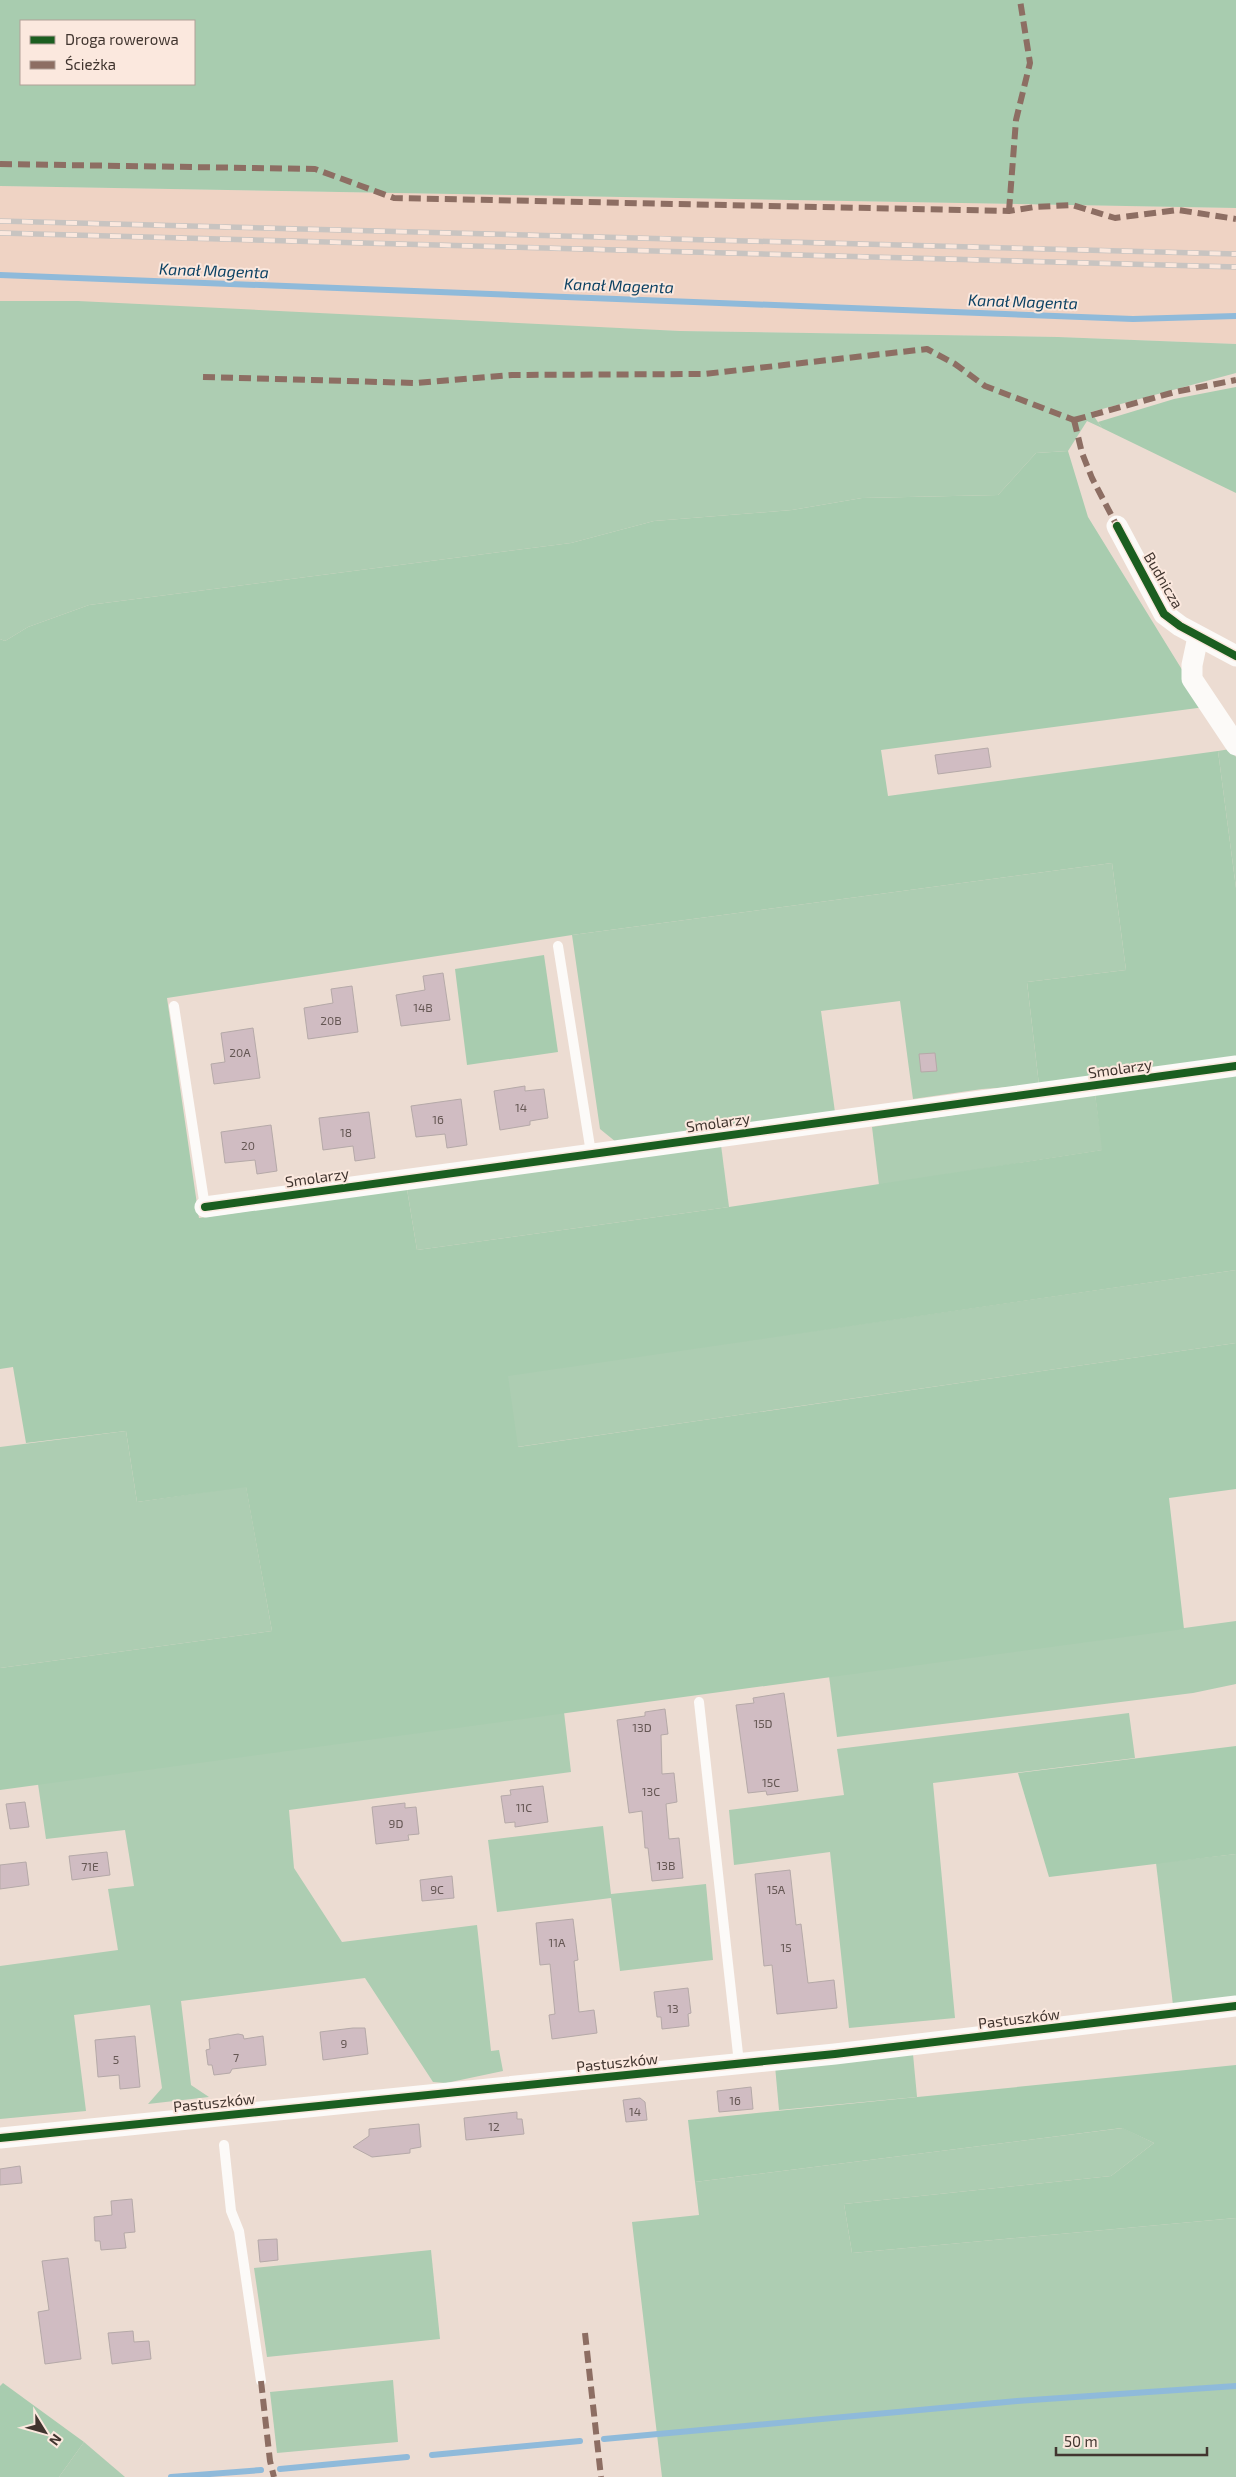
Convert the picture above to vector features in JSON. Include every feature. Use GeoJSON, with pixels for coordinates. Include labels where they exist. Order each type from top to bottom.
{"type":"FeatureCollection","features":[{"type":"Feature","properties":{"kind":"street","name":"Budnicza"},"geometry":{"type":"LineString","coordinates":[[1117,526],[1164,614],[1174,623],[1236,656]]}},
{"type":"Feature","properties":{"kind":"street"},"geometry":{"type":"LineString","coordinates":[[1198,637],[1192,665],[1192,679],[1236,745]]}},
{"type":"Feature","properties":{"kind":"street","name":"Smolarzy"},"geometry":{"type":"LineString","coordinates":[[205,1206],[1236,1066]]}},
{"type":"Feature","properties":{"kind":"street","name":"Pastuszków"},"geometry":{"type":"LineString","coordinates":[[0,2138],[835,2054],[1236,2006]]}},
{"type":"Feature","properties":{"kind":"lane"},"geometry":{"type":"LineString","coordinates":[[558,946],[591,1154]]}},
{"type":"Feature","properties":{"kind":"lane"},"geometry":{"type":"LineString","coordinates":[[174,1006],[205,1206]]}},
{"type":"Feature","properties":{"kind":"lane"},"geometry":{"type":"LineString","coordinates":[[699,1702],[739,2063]]}},
{"type":"Feature","properties":{"kind":"lane"},"geometry":{"type":"LineString","coordinates":[[224,2145],[231,2211],[239,2231],[260,2381]]}},
{"type":"Feature","properties":{"kind":"shaded area"},"geometry":{"type":"Polygon","coordinates":[[[0,186],[1236,208],[1236,344],[1058,337],[680,331],[0,301],[0,186]]]}},
{"type":"Feature","properties":{"kind":"green space"},"geometry":{"type":"Polygon","coordinates":[[[0,0],[1236,0],[1236,208],[0,186],[0,0]]]}},
{"type":"Feature","properties":{"kind":"green space"},"geometry":{"type":"Polygon","coordinates":[[[0,301],[78,301],[680,331],[1058,337],[1236,344],[1236,373],[1091,412],[1102,428],[1087,421],[1068,451],[1036,453],[998,495],[862,498],[792,510],[654,521],[571,543],[89,605],[28,627],[5,641],[0,639],[0,301]]]}},
{"type":"Feature","properties":{"kind":"green space"},"geometry":{"type":"Polygon","coordinates":[[[1236,387],[1236,493],[1102,428],[1098,422],[1174,399],[1236,387]]]}},
{"type":"Feature","properties":{"kind":"green space"},"geometry":{"type":"Polygon","coordinates":[[[1068,451],[1088,517],[1205,707],[881,750],[888,796],[1218,751],[1236,888],[1236,1057],[1039,1085],[1027,982],[1126,970],[1112,863],[572,935],[167,998],[199,1218],[407,1189],[417,1250],[729,1207],[1102,1150],[1095,1094],[1236,1074],[1236,1270],[508,1376],[518,1447],[1236,1343],[1236,1489],[1169,1498],[1184,1629],[0,1790],[0,1668],[272,1631],[246,1487],[137,1502],[126,1431],[26,1443],[13,1367],[0,1369],[0,639],[5,641],[28,627],[89,605],[571,543],[654,521],[792,510],[862,498],[998,495],[1036,453],[1068,451]]]}},
{"type":"Feature","properties":{"kind":"green space"},"geometry":{"type":"Polygon","coordinates":[[[1230,749],[1236,757],[1236,888],[1218,751],[1230,749]]]}},
{"type":"Feature","properties":{"kind":"green space"},"geometry":{"type":"Polygon","coordinates":[[[1112,863],[1126,970],[1027,982],[1039,1085],[982,1089],[913,1099],[900,1001],[821,1011],[835,1112],[616,1142],[600,1129],[572,935],[1112,863]]]}},
{"type":"Feature","properties":{"kind":"green space"},"geometry":{"type":"Polygon","coordinates":[[[544,955],[558,1052],[467,1065],[455,969],[544,955]]]}},
{"type":"Feature","properties":{"kind":"green space"},"geometry":{"type":"Polygon","coordinates":[[[1095,1094],[1103,1150],[879,1185],[872,1127],[1095,1094]]]}},
{"type":"Feature","properties":{"kind":"green space"},"geometry":{"type":"Polygon","coordinates":[[[721,1145],[729,1207],[417,1250],[407,1189],[721,1145]]]}},
{"type":"Feature","properties":{"kind":"green space"},"geometry":{"type":"Polygon","coordinates":[[[1236,1270],[1236,1343],[517,1447],[507,1375],[1236,1270]]]}},
{"type":"Feature","properties":{"kind":"green space"},"geometry":{"type":"Polygon","coordinates":[[[126,1431],[137,1502],[246,1486],[272,1631],[0,1668],[0,1447],[126,1431]]]}},
{"type":"Feature","properties":{"kind":"green space"},"geometry":{"type":"Polygon","coordinates":[[[1236,1621],[1236,1684],[1193,1693],[837,1737],[829,1676],[1236,1621]]]}},
{"type":"Feature","properties":{"kind":"green space"},"geometry":{"type":"Polygon","coordinates":[[[564,1712],[571,1772],[289,1810],[294,1868],[342,1942],[477,1925],[491,2051],[499,2050],[503,2071],[446,2083],[433,2082],[365,1978],[181,2001],[191,2085],[209,2097],[148,2104],[162,2088],[150,2005],[74,2015],[86,2111],[0,2119],[0,1966],[118,1950],[108,1889],[134,1886],[125,1830],[46,1839],[38,1784],[564,1712]]]}},
{"type":"Feature","properties":{"kind":"green space"},"geometry":{"type":"Polygon","coordinates":[[[1129,1713],[1135,1758],[933,1783],[955,2018],[849,2028],[830,1852],[734,1865],[729,1810],[844,1795],[837,1749],[1129,1713]]]}},
{"type":"Feature","properties":{"kind":"green space"},"geometry":{"type":"Polygon","coordinates":[[[1236,1746],[1236,1854],[1049,1877],[1018,1773],[1236,1746]]]}},
{"type":"Feature","properties":{"kind":"green space"},"geometry":{"type":"Polygon","coordinates":[[[603,1826],[611,1894],[706,1884],[713,1960],[620,1971],[611,1898],[497,1912],[488,1840],[603,1826]]]}},
{"type":"Feature","properties":{"kind":"green space"},"geometry":{"type":"Polygon","coordinates":[[[1236,1854],[1236,1999],[1173,2005],[1156,1863],[1236,1854]]]}},
{"type":"Feature","properties":{"kind":"green space"},"geometry":{"type":"Polygon","coordinates":[[[913,2054],[917,2097],[779,2110],[775,2066],[913,2054]]]}},
{"type":"Feature","properties":{"kind":"green space"},"geometry":{"type":"Polygon","coordinates":[[[1236,2065],[1236,2218],[852,2253],[844,2204],[1111,2176],[1154,2143],[1122,2128],[695,2182],[688,2120],[1236,2065]]]}},
{"type":"Feature","properties":{"kind":"green space"},"geometry":{"type":"Polygon","coordinates":[[[1123,2128],[1154,2143],[1111,2176],[844,2204],[852,2253],[1236,2218],[1236,2477],[662,2477],[632,2222],[699,2215],[695,2182],[1123,2128]]]}},
{"type":"Feature","properties":{"kind":"green space"},"geometry":{"type":"Polygon","coordinates":[[[431,2250],[440,2339],[267,2357],[254,2268],[431,2250]]]}},
{"type":"Feature","properties":{"kind":"green space"},"geometry":{"type":"Polygon","coordinates":[[[393,2380],[398,2442],[277,2453],[270,2392],[393,2380]]]}},
{"type":"Feature","properties":{"kind":"green space"},"geometry":{"type":"Polygon","coordinates":[[[3,2383],[84,2442],[59,2477],[0,2477],[0,2386],[3,2383]]]}},
{"type":"Feature","properties":{"kind":"green space"},"geometry":{"type":"Polygon","coordinates":[[[84,2442],[125,2477],[59,2477],[84,2442]]]}},
{"type":"Feature","properties":{"kind":"building"},"geometry":{"type":"Polygon","coordinates":[[[988,748],[991,767],[938,774],[935,755],[988,748]]]}},
{"type":"Feature","properties":{"kind":"building"},"geometry":{"type":"Polygon","coordinates":[[[443,973],[450,1020],[401,1026],[396,995],[425,990],[423,976],[443,973]]]}},
{"type":"Feature","properties":{"kind":"building"},"geometry":{"type":"Polygon","coordinates":[[[352,986],[358,1032],[308,1039],[304,1008],[333,1003],[331,989],[352,986]]]}},
{"type":"Feature","properties":{"kind":"building"},"geometry":{"type":"Polygon","coordinates":[[[253,1028],[260,1078],[214,1084],[211,1064],[225,1062],[221,1033],[253,1028]]]}},
{"type":"Feature","properties":{"kind":"building"},"geometry":{"type":"Polygon","coordinates":[[[935,1053],[937,1071],[921,1072],[919,1054],[935,1053]]]}},
{"type":"Feature","properties":{"kind":"building"},"geometry":{"type":"Polygon","coordinates":[[[525,1086],[525,1091],[544,1089],[548,1118],[530,1121],[530,1125],[500,1130],[494,1091],[525,1086]]]}},
{"type":"Feature","properties":{"kind":"building"},"geometry":{"type":"Polygon","coordinates":[[[461,1099],[467,1145],[447,1148],[445,1134],[416,1137],[411,1106],[461,1099]]]}},
{"type":"Feature","properties":{"kind":"building"},"geometry":{"type":"Polygon","coordinates":[[[369,1112],[375,1158],[355,1161],[353,1146],[323,1150],[319,1118],[369,1112]]]}},
{"type":"Feature","properties":{"kind":"building"},"geometry":{"type":"Polygon","coordinates":[[[271,1125],[277,1171],[257,1174],[255,1160],[225,1163],[221,1132],[271,1125]]]}},
{"type":"Feature","properties":{"kind":"building"},"geometry":{"type":"Polygon","coordinates":[[[784,1693],[798,1791],[767,1795],[766,1791],[748,1793],[736,1705],[754,1703],[753,1698],[784,1693]]]}},
{"type":"Feature","properties":{"kind":"building"},"geometry":{"type":"Polygon","coordinates":[[[665,1709],[668,1734],[661,1735],[662,1774],[674,1773],[677,1802],[666,1804],[669,1839],[679,1838],[683,1878],[652,1881],[648,1848],[645,1848],[642,1811],[629,1813],[617,1720],[645,1716],[645,1712],[665,1709]]]}},
{"type":"Feature","properties":{"kind":"building"},"geometry":{"type":"Polygon","coordinates":[[[543,1786],[548,1822],[515,1827],[515,1822],[505,1823],[501,1796],[511,1795],[510,1790],[543,1786]]]}},
{"type":"Feature","properties":{"kind":"building"},"geometry":{"type":"Polygon","coordinates":[[[25,1802],[29,1827],[10,1829],[6,1804],[25,1802]]]}},
{"type":"Feature","properties":{"kind":"building"},"geometry":{"type":"Polygon","coordinates":[[[405,1803],[405,1808],[416,1807],[419,1834],[408,1835],[409,1840],[376,1844],[372,1807],[405,1803]]]}},
{"type":"Feature","properties":{"kind":"building"},"geometry":{"type":"Polygon","coordinates":[[[107,1852],[110,1875],[72,1880],[69,1856],[107,1852]]]}},
{"type":"Feature","properties":{"kind":"building"},"geometry":{"type":"Polygon","coordinates":[[[26,1862],[29,1885],[0,1889],[0,1865],[26,1862]]]}},
{"type":"Feature","properties":{"kind":"building"},"geometry":{"type":"Polygon","coordinates":[[[790,1870],[796,1925],[801,1924],[808,1983],[834,1980],[837,2008],[777,2014],[772,1965],[764,1966],[755,1874],[790,1870]]]}},
{"type":"Feature","properties":{"kind":"building"},"geometry":{"type":"Polygon","coordinates":[[[452,1876],[454,1898],[422,1901],[420,1880],[452,1876]]]}},
{"type":"Feature","properties":{"kind":"building"},"geometry":{"type":"Polygon","coordinates":[[[573,1919],[578,1960],[574,1961],[579,2012],[594,2010],[597,2033],[552,2039],[549,2015],[555,2014],[550,1964],[540,1965],[536,1923],[573,1919]]]}},
{"type":"Feature","properties":{"kind":"building"},"geometry":{"type":"Polygon","coordinates":[[[688,1988],[691,2013],[688,2014],[689,2026],[662,2029],[661,2017],[657,2017],[654,1992],[688,1988]]]}},
{"type":"Feature","properties":{"kind":"building"},"geometry":{"type":"Polygon","coordinates":[[[365,2028],[368,2054],[323,2060],[320,2032],[365,2028]]]}},
{"type":"Feature","properties":{"kind":"building"},"geometry":{"type":"Polygon","coordinates":[[[238,2034],[243,2035],[244,2039],[263,2036],[266,2065],[232,2069],[230,2073],[214,2075],[212,2065],[208,2065],[206,2050],[210,2049],[209,2039],[238,2034]]]}},
{"type":"Feature","properties":{"kind":"building"},"geometry":{"type":"Polygon","coordinates":[[[135,2036],[140,2087],[120,2089],[119,2075],[98,2077],[95,2040],[135,2036]]]}},
{"type":"Feature","properties":{"kind":"building"},"geometry":{"type":"Polygon","coordinates":[[[751,2087],[753,2109],[719,2112],[717,2091],[751,2087]]]}},
{"type":"Feature","properties":{"kind":"building"},"geometry":{"type":"Polygon","coordinates":[[[640,2098],[645,2102],[647,2120],[626,2122],[623,2100],[640,2098]]]}},
{"type":"Feature","properties":{"kind":"building"},"geometry":{"type":"Polygon","coordinates":[[[517,2112],[517,2119],[522,2119],[524,2134],[466,2140],[464,2118],[517,2112]]]}},
{"type":"Feature","properties":{"kind":"building"},"geometry":{"type":"Polygon","coordinates":[[[419,2124],[421,2147],[410,2149],[410,2153],[372,2157],[353,2147],[369,2136],[369,2129],[419,2124]]]}},
{"type":"Feature","properties":{"kind":"building"},"geometry":{"type":"Polygon","coordinates":[[[20,2166],[22,2183],[0,2185],[0,2169],[20,2166]]]}},
{"type":"Feature","properties":{"kind":"building"},"geometry":{"type":"Polygon","coordinates":[[[132,2199],[135,2232],[124,2233],[126,2248],[101,2250],[100,2241],[95,2241],[94,2217],[112,2215],[111,2201],[132,2199]]]}},
{"type":"Feature","properties":{"kind":"building"},"geometry":{"type":"Polygon","coordinates":[[[277,2239],[278,2260],[260,2262],[258,2240],[277,2239]]]}},
{"type":"Feature","properties":{"kind":"building"},"geometry":{"type":"Polygon","coordinates":[[[68,2258],[81,2359],[45,2364],[38,2312],[49,2310],[42,2261],[68,2258]]]}},
{"type":"Feature","properties":{"kind":"building"},"geometry":{"type":"Polygon","coordinates":[[[133,2331],[134,2342],[149,2341],[151,2359],[112,2364],[108,2333],[133,2331]]]}},
{"type":"Feature","properties":{"kind":"waterway","name":"Kanał Magenta"},"geometry":{"type":"LineString","coordinates":[[0,275],[1133,319],[1236,316]]}},
{"type":"Feature","properties":{"kind":"waterway"},"geometry":{"type":"LineString","coordinates":[[604,2439],[1017,2401],[1236,2386]]}},
{"type":"Feature","properties":{"kind":"waterway"},"geometry":{"type":"LineString","coordinates":[[432,2455],[580,2441]]}},
{"type":"Feature","properties":{"kind":"waterway"},"geometry":{"type":"LineString","coordinates":[[280,2469],[407,2457]]}},
{"type":"Feature","properties":{"kind":"waterway"},"geometry":{"type":"LineString","coordinates":[[171,2477],[261,2470]]}},
{"type":"Feature","properties":{"kind":"railway"},"geometry":{"type":"LineString","coordinates":[[0,221],[1236,254]]}},
{"type":"Feature","properties":{"kind":"railway"},"geometry":{"type":"LineString","coordinates":[[0,233],[1236,267]]}},
{"type":"Feature","properties":{"kind":"marked path"},"geometry":{"type":"LineString","coordinates":[[1009,211],[1016,120],[1030,63],[1020,0]]}},
{"type":"Feature","properties":{"kind":"marked path"},"geometry":{"type":"LineString","coordinates":[[0,164],[315,169],[394,198],[1009,211],[1035,207],[1072,205],[1115,218],[1178,210],[1236,219]]}},
{"type":"Feature","properties":{"kind":"marked path"},"geometry":{"type":"LineString","coordinates":[[203,377],[417,383],[512,375],[704,374],[927,349],[955,364],[985,386],[1074,420]]}},
{"type":"Feature","properties":{"kind":"marked path"},"geometry":{"type":"LineString","coordinates":[[1074,420],[1175,392],[1236,380]]}},
{"type":"Feature","properties":{"kind":"marked path"},"geometry":{"type":"LineString","coordinates":[[1074,420],[1082,453],[1092,478],[1117,526]]}},
{"type":"Feature","properties":{"kind":"marked path"},"geometry":{"type":"LineString","coordinates":[[585,2333],[601,2477]]}},
{"type":"Feature","properties":{"kind":"marked path"},"geometry":{"type":"LineString","coordinates":[[261,2381],[270,2461],[274,2477]]}},
{"type":"Feature","properties":{"kind":"cycle path"},"geometry":{"type":"LineString","coordinates":[[1117,526],[1164,614],[1180,626],[1236,656]]}},
{"type":"Feature","properties":{"kind":"cycle path"},"geometry":{"type":"LineString","coordinates":[[205,1207],[1236,1066]]}},
{"type":"Feature","properties":{"kind":"cycle path"},"geometry":{"type":"LineString","coordinates":[[0,2138],[835,2054],[1236,2006]]}}]}
